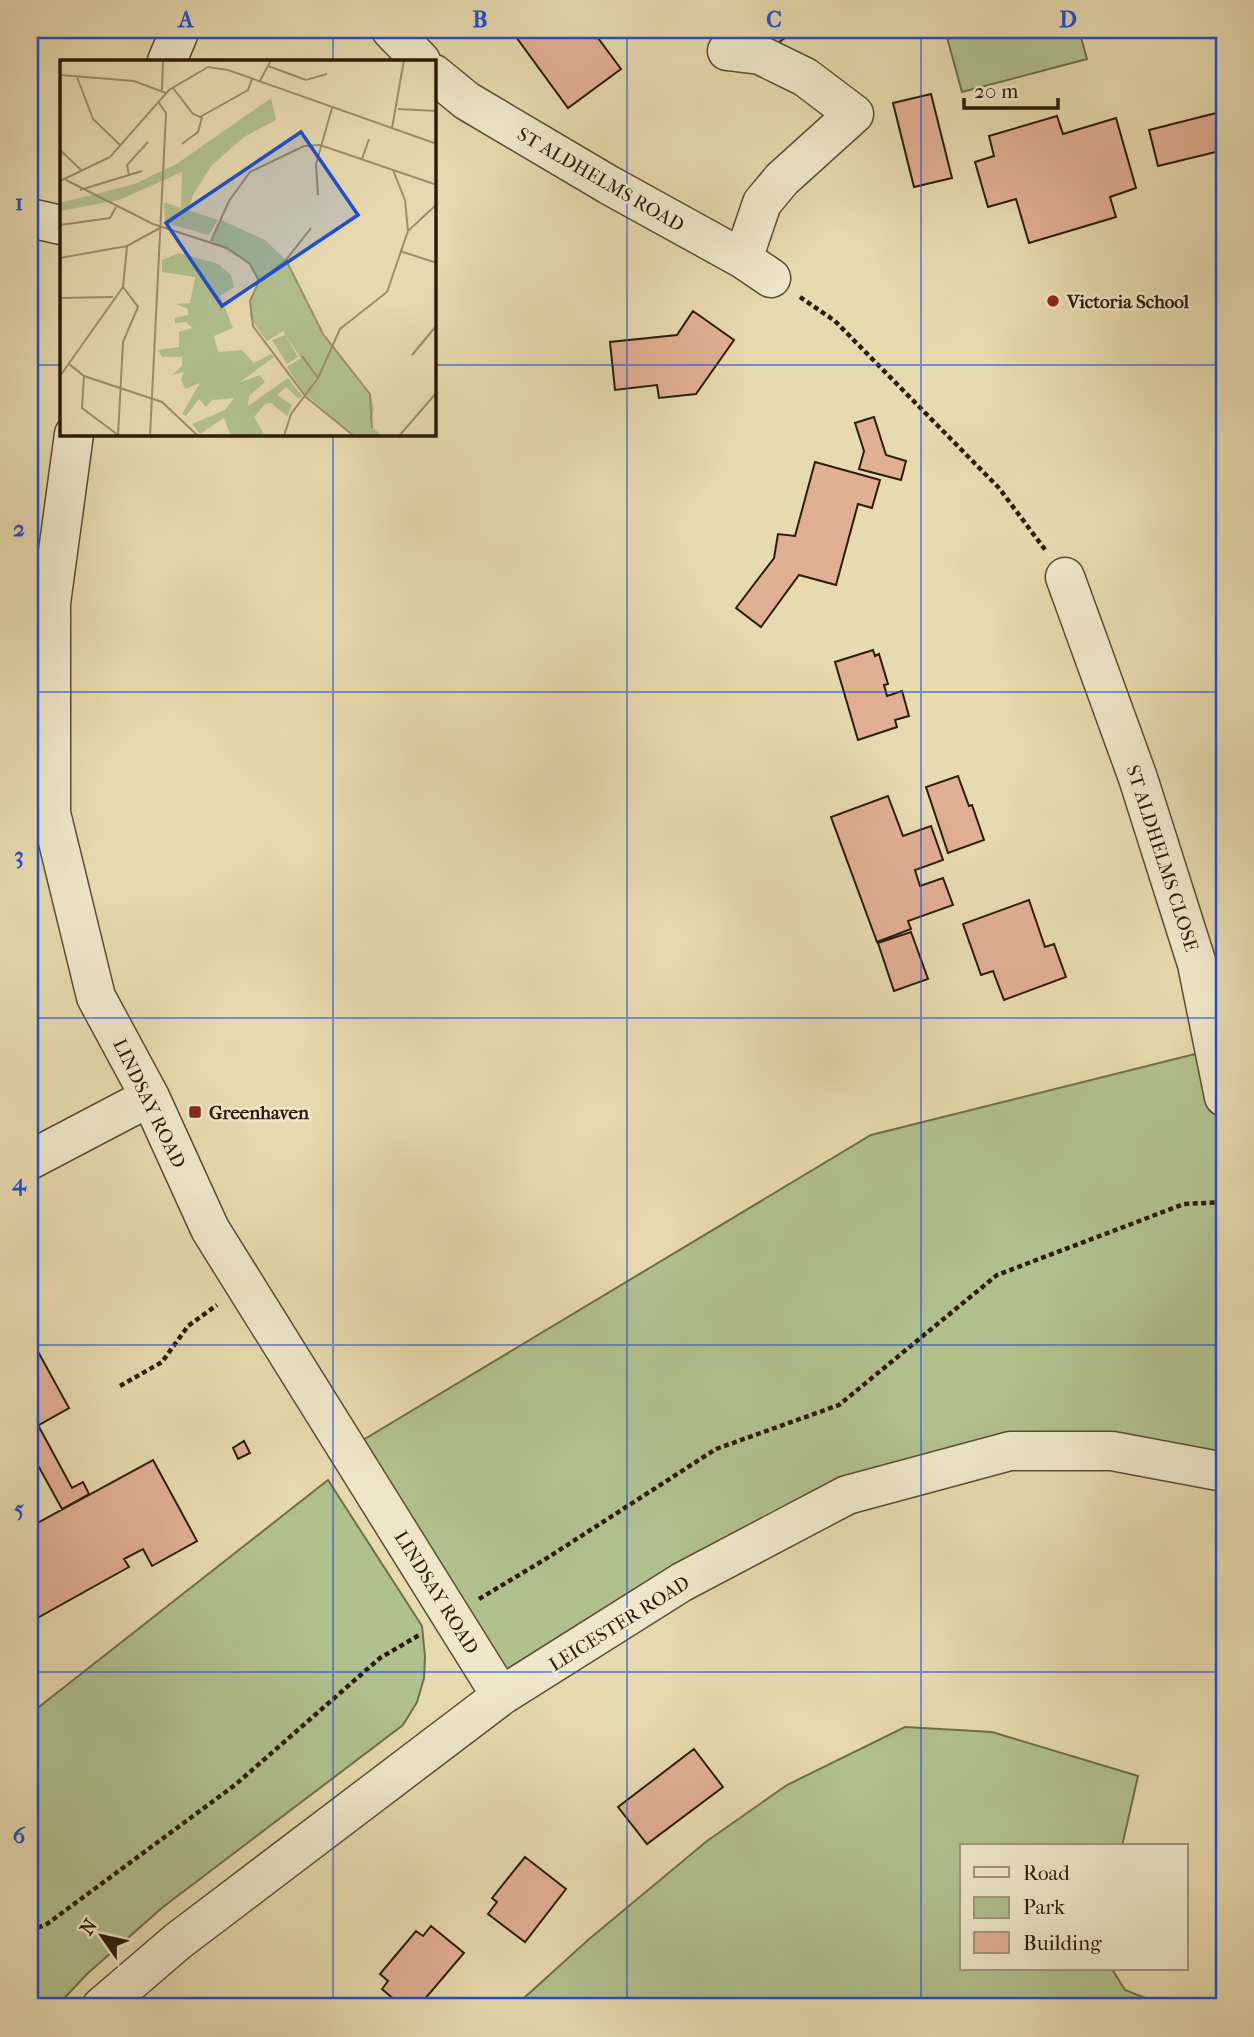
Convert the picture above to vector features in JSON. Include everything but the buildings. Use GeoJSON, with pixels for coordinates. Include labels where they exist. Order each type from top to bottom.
{"type":"FeatureCollection","features":[{"type":"Feature","properties":{"kind":"street"},"geometry":{"type":"LineString","coordinates":[[167,60],[180,30]]}},
{"type":"Feature","properties":{"kind":"street"},"geometry":{"type":"LineString","coordinates":[[391,30],[420,60]]}},
{"type":"Feature","properties":{"kind":"street"},"geometry":{"type":"LineString","coordinates":[[727,51],[761,55],[805,77],[854,114],[782,179],[762,203],[757,269]]}},
{"type":"Feature","properties":{"kind":"street","name":"ST ALDHELMS ROAD"},"geometry":{"type":"LineString","coordinates":[[436,76],[467,101],[757,269]]}},
{"type":"Feature","properties":{"kind":"street"},"geometry":{"type":"LineString","coordinates":[[30,218],[60,225]]}},
{"type":"Feature","properties":{"kind":"street","name":"LINDSAY ROAD"},"geometry":{"type":"LineString","coordinates":[[74,436],[51,603],[51,813],[96,997],[150,1097],[210,1229],[501,1696]]}},
{"type":"Feature","properties":{"kind":"street","name":"ST ALDHELMS CLOSE"},"geometry":{"type":"LineString","coordinates":[[1065,577],[1087,622],[1197,964],[1220,1050],[1224,1097]]}},
{"type":"Feature","properties":{"kind":"street"},"geometry":{"type":"LineString","coordinates":[[30,1160],[150,1097]]}},
{"type":"Feature","properties":{"kind":"street","name":"LEICESTER ROAD"},"geometry":{"type":"LineString","coordinates":[[101,2007],[178,1941],[501,1696],[682,1582],[847,1495],[1010,1451],[1112,1451],[1224,1472]]}},
{"type":"Feature","properties":{"kind":"path"},"geometry":{"type":"LineString","coordinates":[[757,269],[835,321],[999,488],[1065,577]]}},
{"type":"Feature","properties":{"kind":"path"},"geometry":{"type":"LineString","coordinates":[[30,1931],[47,1924],[235,1785],[380,1658],[544,1560],[716,1449],[839,1405],[997,1275],[1184,1204],[1224,1202]]}},
{"type":"Feature","properties":{"kind":"path"},"geometry":{"type":"LineString","coordinates":[[120,1386],[162,1362],[188,1326],[244,1285]]}},
{"type":"Feature","properties":{"kind":"green space"},"geometry":{"type":"Polygon","coordinates":[[[945,30],[1079,30],[1087,59],[962,92],[945,30]]]}},
{"type":"Feature","properties":{"kind":"green space"},"geometry":{"type":"Polygon","coordinates":[[[1215,1049],[1224,1050],[1224,1472],[1112,1451],[847,1495],[501,1696],[348,1449],[871,1135],[1215,1049]]]}},
{"type":"Feature","properties":{"kind":"green space"},"geometry":{"type":"Polygon","coordinates":[[[328,1480],[422,1626],[424,1678],[417,1702],[403,1725],[163,1907],[87,1974],[56,2007],[30,2007],[30,1714],[328,1480]]]}},
{"type":"Feature","properties":{"kind":"green space"},"geometry":{"type":"Polygon","coordinates":[[[905,1727],[992,1732],[1138,1776],[1122,1844],[960,1844],[960,1970],[1113,1970],[1125,1990],[1168,2007],[514,2007],[588,1940],[707,1841],[787,1785],[905,1727]]]}},
{"type":"Feature","properties":{"kind":"place","name":"Victoria School"},"geometry":{"type":"Point","coordinates":[1053,301]}},
{"type":"Feature","properties":{"kind":"place","name":"Greenhaven"},"geometry":{"type":"Point","coordinates":[195,1112]}}]}
